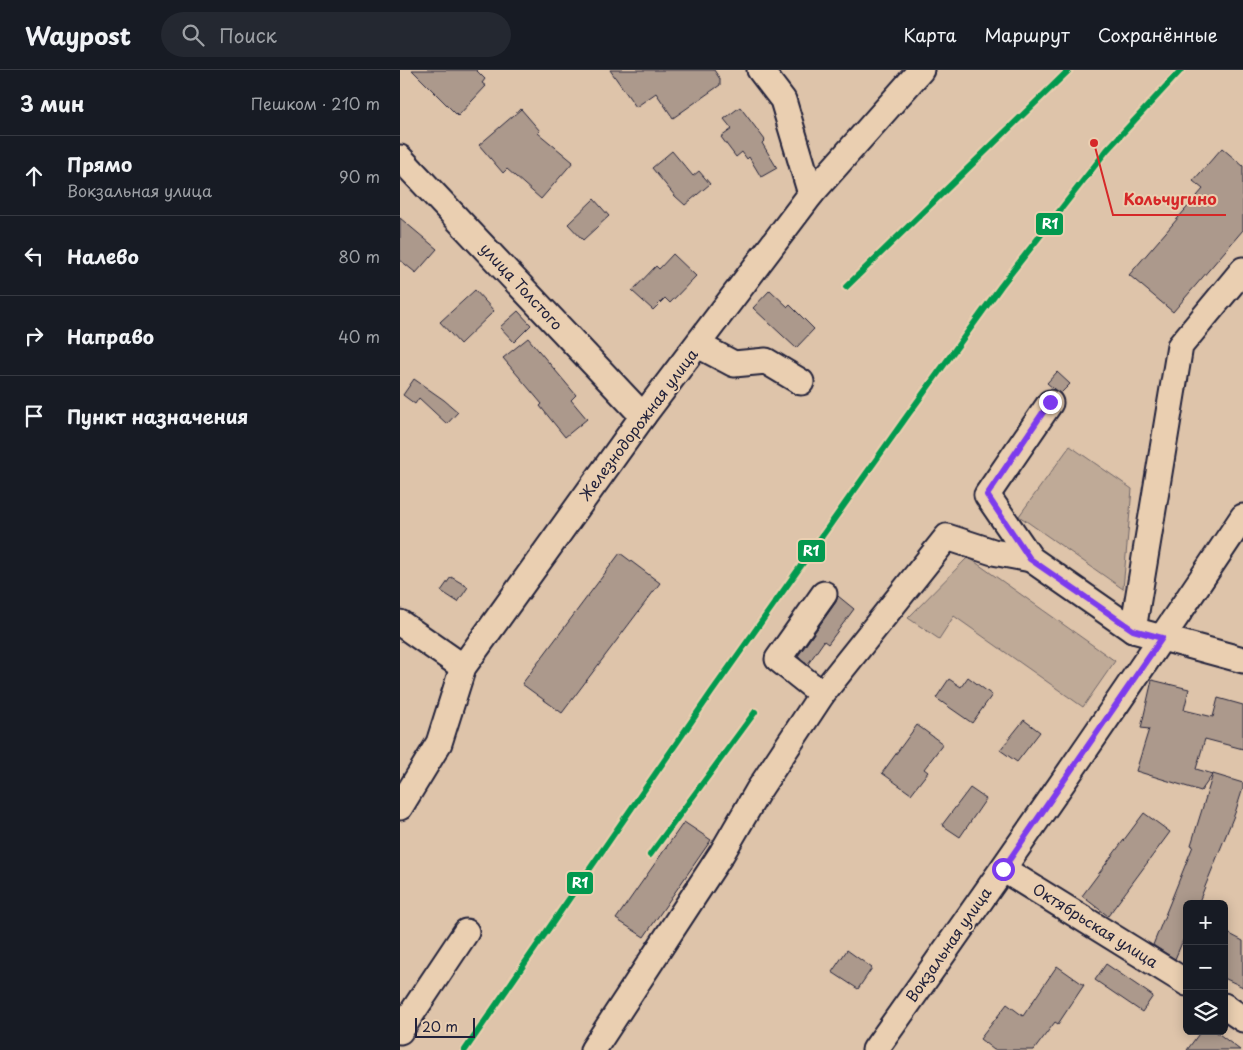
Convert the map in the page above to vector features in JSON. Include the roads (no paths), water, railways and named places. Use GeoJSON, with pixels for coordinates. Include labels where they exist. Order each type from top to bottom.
{"type":"FeatureCollection","features":[{"type":"Feature","properties":{"kind":"street"},"geometry":{"type":"LineString","coordinates":[[760,70],[783,100],[812,194]]}},
{"type":"Feature","properties":{"kind":"street","name":"Железнодорожная улица"},"geometry":{"type":"LineString","coordinates":[[400,807],[438,743],[463,667],[643,416],[812,194],[921,70]]}},
{"type":"Feature","properties":{"kind":"street","name":"улица Толстого"},"geometry":{"type":"LineString","coordinates":[[400,158],[643,416]]}},
{"type":"Feature","properties":{"kind":"street"},"geometry":{"type":"LineString","coordinates":[[1133,630],[1180,346],[1243,270]]}},
{"type":"Feature","properties":{"kind":"street"},"geometry":{"type":"LineString","coordinates":[[698,345],[734,364],[766,361],[801,382]]}},
{"type":"Feature","properties":{"kind":"street"},"geometry":{"type":"LineString","coordinates":[[1050,402],[987,495],[1030,559],[1133,630],[1243,660]]}},
{"type":"Feature","properties":{"kind":"street","name":"Вокзальная улица"},"geometry":{"type":"LineString","coordinates":[[875,1050],[1003,869],[1243,517]]}},
{"type":"Feature","properties":{"kind":"street"},"geometry":{"type":"LineString","coordinates":[[593,1050],[722,853],[758,791],[822,694],[947,537],[993,552],[1030,559]]}},
{"type":"Feature","properties":{"kind":"street"},"geometry":{"type":"LineString","coordinates":[[822,694],[778,659],[824,594]]}},
{"type":"Feature","properties":{"kind":"street"},"geometry":{"type":"LineString","coordinates":[[400,623],[463,667]]}},
{"type":"Feature","properties":{"kind":"street","name":"Октябрьская улица"},"geometry":{"type":"LineString","coordinates":[[1003,869],[1183,981]]}},
{"type":"Feature","properties":{"kind":"street"},"geometry":{"type":"LineString","coordinates":[[400,1031],[466,932]]}},
{"type":"Feature","properties":{"kind":"street"},"geometry":{"type":"LineString","coordinates":[[1228,1009],[1243,1019]]}},
{"type":"Feature","properties":{"kind":"place","name":"Кольчугино"},"geometry":{"type":"Point","coordinates":[1094,143]}}]}
